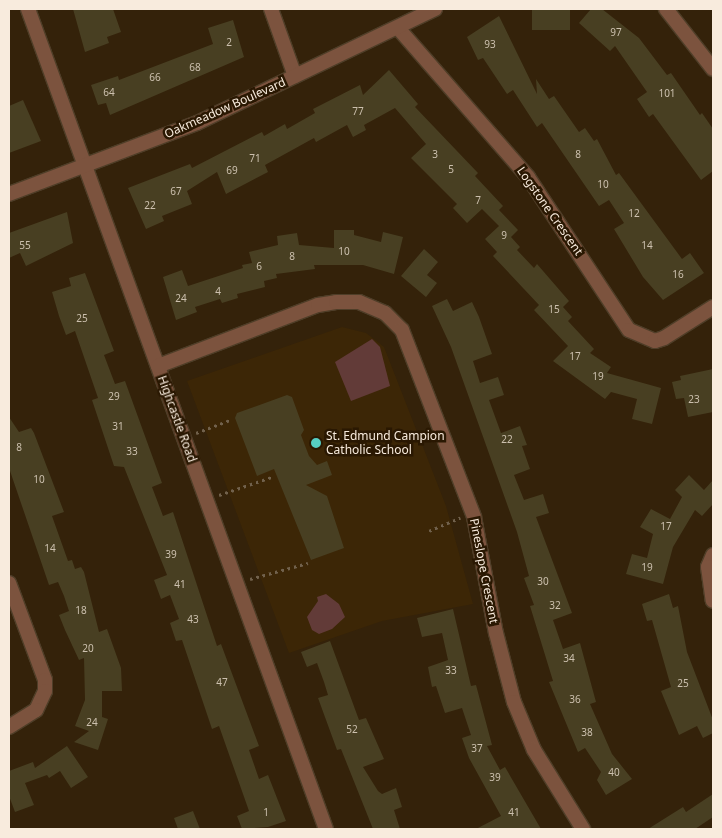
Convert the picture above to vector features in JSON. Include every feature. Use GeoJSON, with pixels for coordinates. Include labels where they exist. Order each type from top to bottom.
{"type":"FeatureCollection","features":[{"type":"Feature","properties":{"kind":"street","name":"Highcastle Road"},"geometry":{"type":"LineString","coordinates":[[28,9],[326,829]]}},
{"type":"Feature","properties":{"kind":"street"},"geometry":{"type":"LineString","coordinates":[[271,9],[295,76]]}},
{"type":"Feature","properties":{"kind":"street","name":"Oakmeadow Boulevard"},"geometry":{"type":"LineString","coordinates":[[9,194],[83,164],[197,123],[435,9]]}},
{"type":"Feature","properties":{"kind":"street"},"geometry":{"type":"LineString","coordinates":[[666,9],[713,69]]}},
{"type":"Feature","properties":{"kind":"street","name":"Logstone Crescent"},"geometry":{"type":"LineString","coordinates":[[398,28],[528,177],[629,330],[655,341],[664,338],[713,307]]}},
{"type":"Feature","properties":{"kind":"street","name":"Pineslope Crescent"},"geometry":{"type":"LineString","coordinates":[[158,366],[318,305],[359,302],[385,313],[406,339],[473,513],[496,633],[514,702],[545,770],[583,829]]}},
{"type":"Feature","properties":{"kind":"street"},"geometry":{"type":"LineString","coordinates":[[713,555],[708,567],[713,602]]}},
{"type":"Feature","properties":{"kind":"street"},"geometry":{"type":"LineString","coordinates":[[9,583],[44,680],[45,691],[36,710],[9,727]]}},
{"type":"Feature","properties":{"kind":"path"},"geometry":{"type":"LineString","coordinates":[[184,437],[230,420]]}},
{"type":"Feature","properties":{"kind":"path"},"geometry":{"type":"LineString","coordinates":[[206,499],[272,477]]}},
{"type":"Feature","properties":{"kind":"path"},"geometry":{"type":"LineString","coordinates":[[429,531],[473,513]]}},
{"type":"Feature","properties":{"kind":"path"},"geometry":{"type":"LineString","coordinates":[[237,584],[308,563]]}},
{"type":"Feature","properties":{"kind":"shaded area","name":"St. Edmund Campion Catholic School"},"geometry":{"type":"Polygon","coordinates":[[[342,327],[366,333],[384,347],[446,506],[473,604],[382,621],[289,653],[187,381],[342,327]]]}},
{"type":"Feature","properties":{"kind":"shaded area"},"geometry":{"type":"Polygon","coordinates":[[[372,339],[380,347],[390,386],[351,401],[335,362],[372,339]]]}},
{"type":"Feature","properties":{"kind":"shaded area"},"geometry":{"type":"Polygon","coordinates":[[[326,594],[339,604],[345,617],[332,629],[319,634],[312,630],[307,617],[318,601],[317,597],[326,594]]]}},
{"type":"Feature","properties":{"kind":"building"},"geometry":{"type":"Polygon","coordinates":[[[73,9],[113,9],[121,32],[107,37],[109,43],[85,52],[73,9]]]}},
{"type":"Feature","properties":{"kind":"building"},"geometry":{"type":"Polygon","coordinates":[[[532,9],[570,9],[570,30],[532,30],[532,9]]]}},
{"type":"Feature","properties":{"kind":"building"},"geometry":{"type":"Polygon","coordinates":[[[591,9],[602,9],[639,38],[667,75],[671,73],[700,115],[702,113],[713,129],[713,171],[701,180],[653,114],[649,117],[637,99],[647,92],[615,46],[610,51],[579,23],[591,9]]]}},
{"type":"Feature","properties":{"kind":"building"},"geometry":{"type":"Polygon","coordinates":[[[499,16],[537,94],[536,79],[549,99],[554,96],[579,132],[585,128],[594,141],[597,139],[616,175],[619,173],[682,259],[690,253],[704,273],[663,300],[643,277],[614,229],[624,223],[609,200],[599,206],[542,123],[537,127],[513,90],[507,94],[483,58],[478,60],[467,37],[499,16]]]}},
{"type":"Feature","properties":{"kind":"building"},"geometry":{"type":"Polygon","coordinates":[[[233,20],[244,57],[110,115],[106,103],[98,105],[91,85],[118,76],[119,80],[213,44],[208,28],[233,20]]]}},
{"type":"Feature","properties":{"kind":"building"},"geometry":{"type":"Polygon","coordinates":[[[389,70],[418,104],[415,107],[478,173],[475,176],[503,206],[499,210],[518,230],[511,237],[520,247],[517,250],[534,268],[537,264],[569,301],[563,307],[572,317],[568,321],[594,349],[590,353],[611,367],[607,373],[661,388],[652,424],[632,419],[637,399],[611,392],[605,399],[553,361],[568,346],[534,310],[539,305],[493,256],[497,252],[485,239],[499,226],[482,209],[467,223],[453,208],[457,204],[411,158],[426,144],[395,108],[364,125],[366,130],[353,137],[347,125],[316,142],[314,138],[265,165],[268,172],[226,194],[217,172],[187,191],[192,204],[162,216],[164,221],[146,229],[128,188],[190,164],[192,168],[262,132],[264,136],[285,124],[287,129],[315,113],[313,109],[360,85],[363,95],[389,70]]]}},
{"type":"Feature","properties":{"kind":"building"},"geometry":{"type":"Polygon","coordinates":[[[23,100],[41,141],[9,153],[9,106],[23,100]]]}},
{"type":"Feature","properties":{"kind":"building"},"geometry":{"type":"Polygon","coordinates":[[[67,212],[73,243],[26,266],[20,253],[9,258],[9,233],[67,212]]]}},
{"type":"Feature","properties":{"kind":"building"},"geometry":{"type":"Polygon","coordinates":[[[334,230],[354,230],[354,235],[381,242],[383,232],[403,237],[394,274],[363,265],[314,265],[315,269],[276,274],[277,278],[264,281],[265,287],[237,294],[238,298],[222,303],[220,299],[195,307],[197,312],[176,320],[163,277],[182,270],[188,286],[243,268],[242,265],[252,263],[249,252],[278,245],[277,236],[297,233],[299,245],[334,248],[334,230]]]}},
{"type":"Feature","properties":{"kind":"building"},"geometry":{"type":"Polygon","coordinates":[[[424,249],[438,262],[427,275],[437,283],[426,297],[401,276],[424,249]]]}},
{"type":"Feature","properties":{"kind":"building"},"geometry":{"type":"Polygon","coordinates":[[[85,273],[114,351],[104,355],[115,384],[125,381],[162,483],[152,487],[163,516],[173,512],[217,646],[221,644],[259,746],[249,750],[259,779],[268,775],[286,821],[268,827],[242,829],[237,816],[249,811],[219,726],[212,729],[182,640],[176,641],[170,623],[179,619],[170,595],[161,599],[154,580],[167,575],[124,467],[114,466],[92,400],[98,398],[75,331],[66,335],[52,292],[71,286],[69,278],[85,273]]]}},
{"type":"Feature","properties":{"kind":"building"},"geometry":{"type":"Polygon","coordinates":[[[447,299],[453,311],[472,302],[492,354],[473,361],[480,383],[498,377],[504,395],[489,400],[501,433],[520,426],[527,445],[522,446],[530,469],[514,475],[524,500],[543,494],[549,513],[536,517],[572,613],[553,620],[563,649],[580,643],[596,702],[590,704],[612,754],[632,779],[606,795],[597,780],[601,772],[585,748],[578,752],[549,682],[553,681],[530,606],[534,605],[524,578],[529,576],[517,532],[451,347],[432,306],[447,299]]]}},
{"type":"Feature","properties":{"kind":"building"},"geometry":{"type":"Polygon","coordinates":[[[713,369],[713,412],[688,417],[684,398],[676,399],[672,382],[681,380],[680,376],[713,369]]]}},
{"type":"Feature","properties":{"kind":"building"},"geometry":{"type":"Polygon","coordinates":[[[287,395],[292,397],[304,430],[301,435],[309,456],[317,465],[327,461],[332,475],[306,485],[327,496],[344,548],[311,560],[274,469],[257,476],[235,418],[237,413],[287,395]]]}},
{"type":"Feature","properties":{"kind":"building"},"geometry":{"type":"Polygon","coordinates":[[[9,417],[19,432],[31,428],[34,433],[64,512],[52,516],[68,561],[72,560],[75,569],[81,567],[84,572],[99,632],[107,629],[121,668],[122,691],[102,691],[102,717],[108,719],[98,750],[74,742],[89,731],[75,726],[85,700],[84,658],[79,660],[59,615],[69,611],[64,596],[58,582],[49,585],[9,468],[9,417]]]}},
{"type":"Feature","properties":{"kind":"building"},"geometry":{"type":"Polygon","coordinates":[[[689,475],[704,490],[713,480],[713,504],[702,516],[695,510],[673,547],[663,584],[626,574],[632,554],[647,558],[653,534],[640,527],[651,509],[670,519],[682,497],[675,490],[689,475]]]}},
{"type":"Feature","properties":{"kind":"building"},"geometry":{"type":"Polygon","coordinates":[[[669,594],[673,608],[678,606],[687,652],[713,720],[713,733],[703,738],[697,726],[679,735],[661,691],[671,687],[652,620],[647,621],[642,604],[669,594]]]}},
{"type":"Feature","properties":{"kind":"building"},"geometry":{"type":"Polygon","coordinates":[[[453,609],[471,686],[476,685],[492,745],[487,746],[500,770],[505,767],[541,829],[476,829],[501,816],[469,758],[462,738],[471,735],[462,708],[445,713],[436,686],[432,687],[428,667],[448,660],[442,633],[422,637],[417,618],[453,609]]]}},
{"type":"Feature","properties":{"kind":"building"},"geometry":{"type":"Polygon","coordinates":[[[330,641],[359,720],[366,718],[384,759],[363,767],[378,791],[382,794],[396,788],[402,807],[394,810],[400,829],[373,829],[341,749],[337,750],[318,698],[328,695],[324,682],[317,663],[307,667],[301,652],[330,641]]]}},
{"type":"Feature","properties":{"kind":"building"},"geometry":{"type":"Polygon","coordinates":[[[67,746],[88,777],[71,788],[60,771],[49,778],[47,775],[25,783],[34,805],[15,812],[9,796],[9,771],[33,762],[35,768],[67,746]]]}},
{"type":"Feature","properties":{"kind":"building"},"geometry":{"type":"Polygon","coordinates":[[[713,794],[713,817],[695,829],[648,829],[683,807],[686,812],[713,794]]]}},
{"type":"Feature","properties":{"kind":"building"},"geometry":{"type":"Polygon","coordinates":[[[193,811],[200,829],[178,829],[174,818],[193,811]]]}},
{"type":"Feature","properties":{"kind":"place","name":"St. Edmund Campion Catholic School"},"geometry":{"type":"Point","coordinates":[316,443]}}]}
